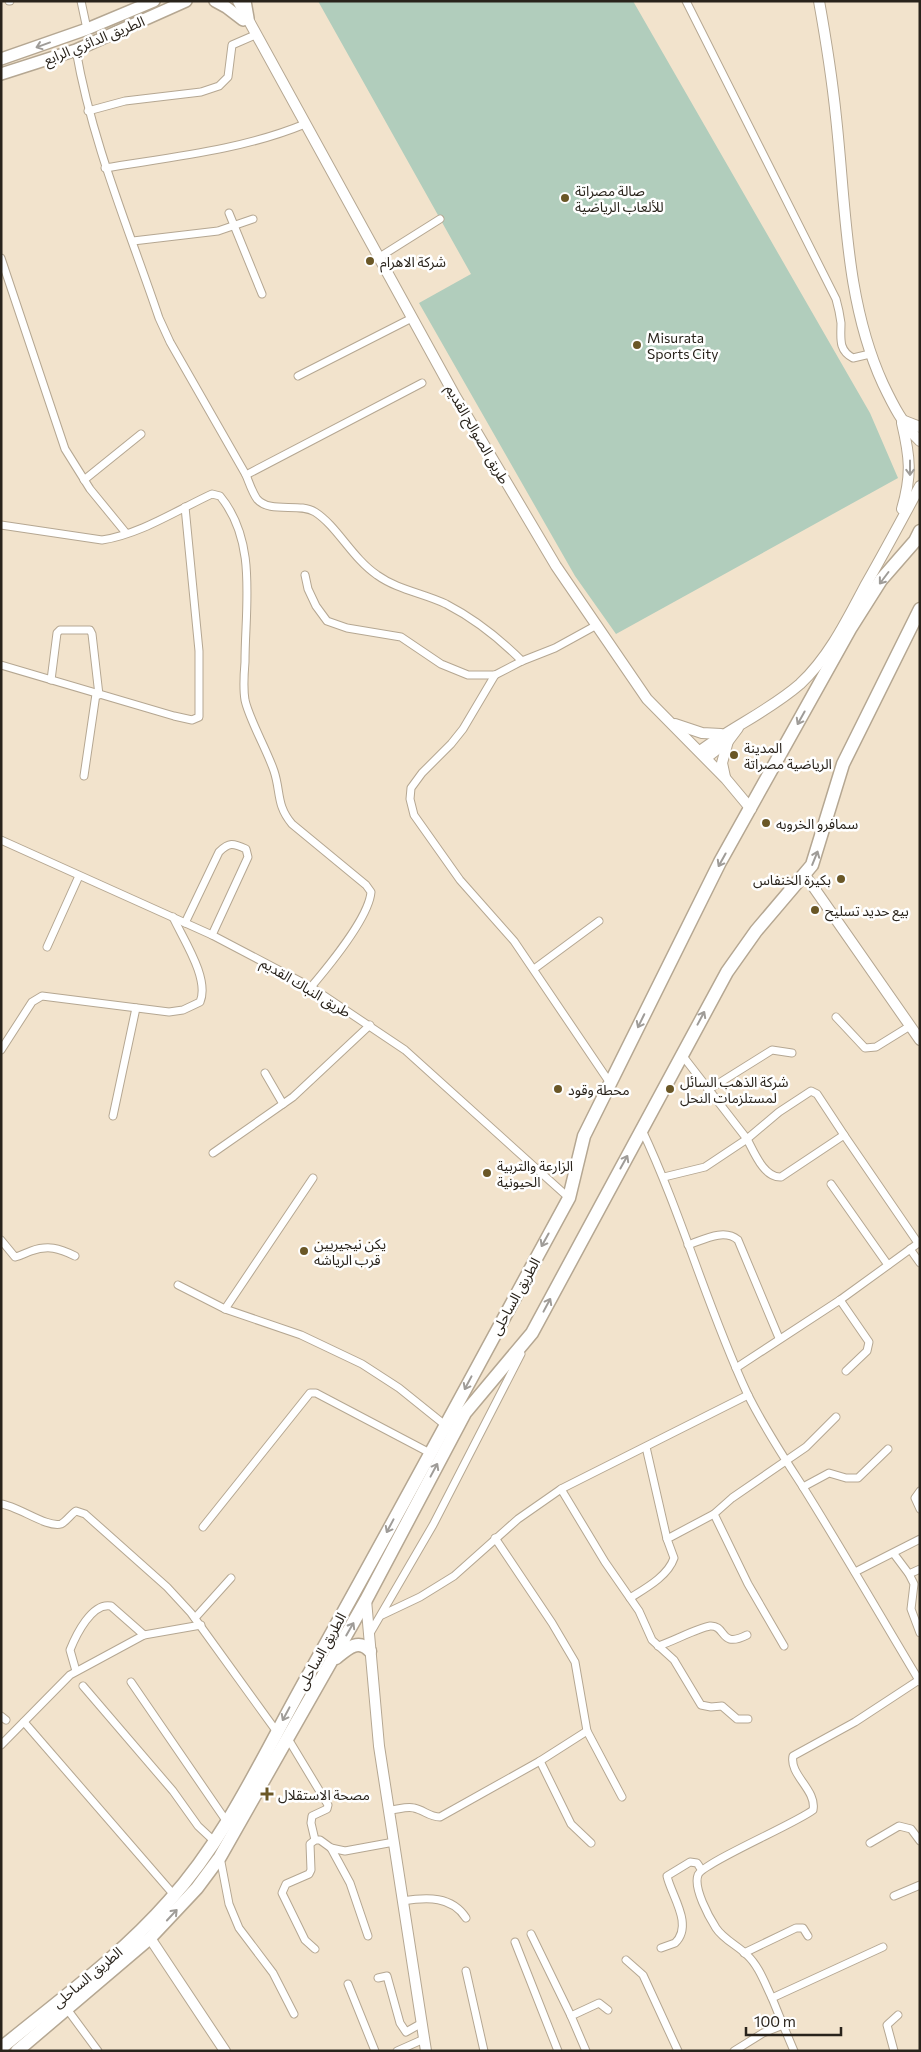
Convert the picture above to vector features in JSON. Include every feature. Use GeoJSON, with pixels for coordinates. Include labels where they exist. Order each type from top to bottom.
{"type":"FeatureCollection","features":[{"type":"Feature","properties":{"kind":"highway","name":"الطريق الساحلى"},"geometry":{"type":"LineString","coordinates":[[17,2051],[31,2046],[67,2009],[150,1938],[197,1888],[220,1857],[282,1734],[430,1453],[569,1198],[584,1136],[720,862],[850,629],[882,580],[917,536]]}},
{"type":"Feature","properties":{"kind":"highway","name":"الطريق الساحلى"},"geometry":{"type":"LineString","coordinates":[[1,2048],[112,1956],[174,1895],[214,1841],[330,1662],[366,1600],[465,1413],[532,1333],[727,972],[756,931],[805,875],[815,859],[836,785],[851,744],[920,609]]}},
{"type":"Feature","properties":{"kind":"highway"},"geometry":{"type":"LineString","coordinates":[[330,1662],[352,1645],[363,1645],[370,1651]]}},
{"type":"Feature","properties":{"kind":"main road","name":"الطريق الدائري الرابع"},"geometry":{"type":"LineString","coordinates":[[1,59],[87,29],[154,1]]}},
{"type":"Feature","properties":{"kind":"main road","name":"الطريق الدائري الرابع"},"geometry":{"type":"LineString","coordinates":[[1,74],[76,50],[183,2],[193,1]]}},
{"type":"Feature","properties":{"kind":"main road"},"geometry":{"type":"LineString","coordinates":[[215,1],[249,25]]}},
{"type":"Feature","properties":{"kind":"main road"},"geometry":{"type":"LineString","coordinates":[[246,1],[249,25]]}},
{"type":"Feature","properties":{"kind":"street"},"geometry":{"type":"LineString","coordinates":[[81,1],[87,29]]}},
{"type":"Feature","properties":{"kind":"street","name":"طريق الصوالح القديم"},"geometry":{"type":"LineString","coordinates":[[231,1],[249,25]]}},
{"type":"Feature","properties":{"kind":"street","name":"طريق الصوالح القديم"},"geometry":{"type":"LineString","coordinates":[[238,1],[249,25],[454,394],[551,558],[595,626],[647,699],[726,779],[751,809]]}},
{"type":"Feature","properties":{"kind":"street"},"geometry":{"type":"LineString","coordinates":[[686,1],[836,299],[841,322],[841,347],[845,354],[853,358],[870,354]]}},
{"type":"Feature","properties":{"kind":"street"},"geometry":{"type":"LineString","coordinates":[[819,1],[836,116],[853,279],[860,322],[870,354],[902,420],[909,451],[911,469],[896,530]]}},
{"type":"Feature","properties":{"kind":"street"},"geometry":{"type":"LineString","coordinates":[[88,110],[140,98],[200,92],[220,86],[228,77],[230,47],[249,25]]}},
{"type":"Feature","properties":{"kind":"street"},"geometry":{"type":"LineString","coordinates":[[76,50],[88,110],[105,168],[133,241],[159,318],[170,342],[246,474],[259,501],[270,505],[313,511],[327,523],[358,559],[376,574],[398,588],[445,604],[472,618],[501,640],[522,661]]}},
{"type":"Feature","properties":{"kind":"street"},"geometry":{"type":"LineString","coordinates":[[105,168],[222,148],[282,133],[305,124]]}},
{"type":"Feature","properties":{"kind":"street"},"geometry":{"type":"LineString","coordinates":[[229,213],[262,294]]}},
{"type":"Feature","properties":{"kind":"street"},"geometry":{"type":"LineString","coordinates":[[133,241],[198,235],[234,227],[253,219]]}},
{"type":"Feature","properties":{"kind":"street"},"geometry":{"type":"LineString","coordinates":[[378,258],[440,219]]}},
{"type":"Feature","properties":{"kind":"street"},"geometry":{"type":"LineString","coordinates":[[1,258],[60,437],[84,480],[126,534]]}},
{"type":"Feature","properties":{"kind":"street"},"geometry":{"type":"LineString","coordinates":[[298,376],[412,318]]}},
{"type":"Feature","properties":{"kind":"street"},"geometry":{"type":"LineString","coordinates":[[246,474],[422,383]]}},
{"type":"Feature","properties":{"kind":"street"},"geometry":{"type":"LineString","coordinates":[[902,420],[920,427]]}},
{"type":"Feature","properties":{"kind":"street"},"geometry":{"type":"LineString","coordinates":[[902,420],[920,441]]}},
{"type":"Feature","properties":{"kind":"street"},"geometry":{"type":"LineString","coordinates":[[84,480],[141,434]]}},
{"type":"Feature","properties":{"kind":"street"},"geometry":{"type":"LineString","coordinates":[[703,755],[738,727],[800,683],[822,659],[843,627],[920,486]]}},
{"type":"Feature","properties":{"kind":"street"},"geometry":{"type":"LineString","coordinates":[[1,525],[82,539],[102,540],[118,538],[212,494],[218,494],[226,505],[239,529],[245,554],[247,576],[246,702],[275,773],[278,800],[283,813],[292,824],[372,892],[369,903],[359,922],[311,987]]}},
{"type":"Feature","properties":{"kind":"street"},"geometry":{"type":"LineString","coordinates":[[1,665],[174,716],[192,720],[199,717],[199,642],[185,507]]}},
{"type":"Feature","properties":{"kind":"street"},"geometry":{"type":"LineString","coordinates":[[305,575],[308,589],[316,606],[327,621],[347,628],[401,637],[431,658],[458,672],[480,676],[495,675],[522,661],[555,648],[595,626]]}},
{"type":"Feature","properties":{"kind":"street"},"geometry":{"type":"LineString","coordinates":[[51,680],[57,633],[60,630],[90,630],[98,695],[84,776]]}},
{"type":"Feature","properties":{"kind":"street"},"geometry":{"type":"LineString","coordinates":[[495,675],[473,714],[452,744],[422,773],[411,788],[410,800],[414,815],[460,880],[514,941],[610,1083]]}},
{"type":"Feature","properties":{"kind":"street"},"geometry":{"type":"LineString","coordinates":[[668,721],[702,733],[726,737]]}},
{"type":"Feature","properties":{"kind":"street"},"geometry":{"type":"LineString","coordinates":[[726,737],[722,763],[726,779]]}},
{"type":"Feature","properties":{"kind":"street","name":"طريق النباك القديم"},"geometry":{"type":"LineString","coordinates":[[1,840],[212,935],[311,987],[406,1050],[569,1198]]}},
{"type":"Feature","properties":{"kind":"street"},"geometry":{"type":"LineString","coordinates":[[185,923],[219,852],[227,844],[232,843],[246,849],[248,857],[212,935]]}},
{"type":"Feature","properties":{"kind":"street"},"geometry":{"type":"LineString","coordinates":[[805,875],[920,1040]]}},
{"type":"Feature","properties":{"kind":"street"},"geometry":{"type":"LineString","coordinates":[[47,947],[79,876]]}},
{"type":"Feature","properties":{"kind":"street"},"geometry":{"type":"LineString","coordinates":[[1,1050],[32,1002],[42,996],[169,1012],[183,1010],[200,1002],[204,994],[203,987],[196,966],[173,917]]}},
{"type":"Feature","properties":{"kind":"street"},"geometry":{"type":"LineString","coordinates":[[534,969],[599,921]]}},
{"type":"Feature","properties":{"kind":"street"},"geometry":{"type":"LineString","coordinates":[[113,1116],[136,1008]]}},
{"type":"Feature","properties":{"kind":"street"},"geometry":{"type":"LineString","coordinates":[[836,1017],[865,1048],[876,1047],[910,1026]]}},
{"type":"Feature","properties":{"kind":"street"},"geometry":{"type":"LineString","coordinates":[[213,1153],[283,1104],[329,1066],[370,1025]]}},
{"type":"Feature","properties":{"kind":"street"},"geometry":{"type":"LineString","coordinates":[[708,1090],[772,1050],[792,1053]]}},
{"type":"Feature","properties":{"kind":"street"},"geometry":{"type":"LineString","coordinates":[[682,1055],[747,1139],[767,1172],[777,1177],[805,1162],[844,1135]]}},
{"type":"Feature","properties":{"kind":"street"},"geometry":{"type":"LineString","coordinates":[[265,1074],[283,1104]]}},
{"type":"Feature","properties":{"kind":"street"},"geometry":{"type":"LineString","coordinates":[[664,1177],[705,1166],[747,1139],[779,1112],[811,1091],[817,1094],[919,1243],[840,1300],[779,1338],[736,1368]]}},
{"type":"Feature","properties":{"kind":"street"},"geometry":{"type":"LineString","coordinates":[[642,1130],[664,1177],[688,1245],[748,1395],[785,1461],[855,1572],[919,1681],[855,1722],[793,1756],[793,1765],[812,1800],[813,1810],[701,1869],[696,1883],[708,1914],[717,1930],[744,1953],[757,1969],[772,1998],[794,2051]]}},
{"type":"Feature","properties":{"kind":"street"},"geometry":{"type":"LineString","coordinates":[[225,1309],[313,1178]]}},
{"type":"Feature","properties":{"kind":"street"},"geometry":{"type":"LineString","coordinates":[[831,1184],[888,1265]]}},
{"type":"Feature","properties":{"kind":"street"},"geometry":{"type":"LineString","coordinates":[[688,1245],[722,1234],[730,1235],[738,1240],[779,1338]]}},
{"type":"Feature","properties":{"kind":"street"},"geometry":{"type":"LineString","coordinates":[[1,1240],[15,1256],[39,1248],[52,1247],[60,1248],[75,1256]]}},
{"type":"Feature","properties":{"kind":"street"},"geometry":{"type":"LineString","coordinates":[[910,1250],[920,1263]]}},
{"type":"Feature","properties":{"kind":"street"},"geometry":{"type":"LineString","coordinates":[[178,1285],[225,1309],[301,1335],[362,1364],[446,1424]]}},
{"type":"Feature","properties":{"kind":"street"},"geometry":{"type":"LineString","coordinates":[[840,1300],[869,1342],[867,1351],[846,1371]]}},
{"type":"Feature","properties":{"kind":"street"},"geometry":{"type":"LineString","coordinates":[[357,1644],[369,1635],[382,1615],[433,1525],[532,1333]]}},
{"type":"Feature","properties":{"kind":"street"},"geometry":{"type":"LineString","coordinates":[[203,1527],[310,1393],[316,1393],[430,1453]]}},
{"type":"Feature","properties":{"kind":"street"},"geometry":{"type":"LineString","coordinates":[[382,1615],[420,1597],[454,1576],[495,1538],[561,1489],[748,1395]]}},
{"type":"Feature","properties":{"kind":"street"},"geometry":{"type":"LineString","coordinates":[[667,1539],[714,1514],[732,1498],[806,1447],[836,1417]]}},
{"type":"Feature","properties":{"kind":"street"},"geometry":{"type":"LineString","coordinates":[[630,1598],[666,1573],[672,1565],[674,1558],[667,1539],[646,1447]]}},
{"type":"Feature","properties":{"kind":"street"},"geometry":{"type":"LineString","coordinates":[[803,1487],[829,1473],[846,1478],[858,1478],[888,1449]]}},
{"type":"Feature","properties":{"kind":"street"},"geometry":{"type":"LineString","coordinates":[[561,1489],[605,1562],[640,1611],[652,1640],[674,1660],[702,1705],[711,1707],[722,1706],[737,1719],[748,1719]]}},
{"type":"Feature","properties":{"kind":"street"},"geometry":{"type":"LineString","coordinates":[[920,1491],[915,1498],[920,1509]]}},
{"type":"Feature","properties":{"kind":"street"},"geometry":{"type":"LineString","coordinates":[[1,1504],[12,1505],[54,1525],[65,1522],[76,1511],[85,1514],[167,1587],[195,1618],[282,1734],[328,1805],[327,1809],[312,1816],[310,1820],[315,1840]]}},
{"type":"Feature","properties":{"kind":"street"},"geometry":{"type":"LineString","coordinates":[[714,1514],[748,1584],[784,1646]]}},
{"type":"Feature","properties":{"kind":"street"},"geometry":{"type":"LineString","coordinates":[[495,1538],[506,1550],[574,1662],[587,1731],[622,1797]]}},
{"type":"Feature","properties":{"kind":"street"},"geometry":{"type":"LineString","coordinates":[[855,1572],[894,1554],[920,1539]]}},
{"type":"Feature","properties":{"kind":"street"},"geometry":{"type":"LineString","coordinates":[[894,1554],[914,1584],[911,1609],[920,1633]]}},
{"type":"Feature","properties":{"kind":"street"},"geometry":{"type":"LineString","coordinates":[[908,1574],[920,1569]]}},
{"type":"Feature","properties":{"kind":"street"},"geometry":{"type":"LineString","coordinates":[[195,1618],[231,1578]]}},
{"type":"Feature","properties":{"kind":"street"},"geometry":{"type":"LineString","coordinates":[[366,1600],[379,1746],[426,2051]]}},
{"type":"Feature","properties":{"kind":"street"},"geometry":{"type":"LineString","coordinates":[[76,1672],[70,1650],[86,1620],[99,1608],[105,1605],[112,1606],[144,1635]]}},
{"type":"Feature","properties":{"kind":"street"},"geometry":{"type":"LineString","coordinates":[[1,1745],[76,1672],[144,1635],[200,1625]]}},
{"type":"Feature","properties":{"kind":"street"},"geometry":{"type":"LineString","coordinates":[[658,1646],[709,1626],[718,1629],[728,1639],[735,1641],[747,1635]]}},
{"type":"Feature","properties":{"kind":"street"},"geometry":{"type":"LineString","coordinates":[[131,1682],[226,1822]]}},
{"type":"Feature","properties":{"kind":"street"},"geometry":{"type":"LineString","coordinates":[[83,1686],[173,1791],[198,1826],[214,1841]]}},
{"type":"Feature","properties":{"kind":"street"},"geometry":{"type":"LineString","coordinates":[[24,1722],[174,1895]]}},
{"type":"Feature","properties":{"kind":"street"},"geometry":{"type":"LineString","coordinates":[[389,1810],[410,1807],[417,1808],[430,1817],[440,1817],[540,1761],[587,1731]]}},
{"type":"Feature","properties":{"kind":"street"},"geometry":{"type":"LineString","coordinates":[[540,1761],[571,1824],[591,1843]]}},
{"type":"Feature","properties":{"kind":"street"},"geometry":{"type":"LineString","coordinates":[[870,1843],[899,1826],[911,1829],[920,1841]]}},
{"type":"Feature","properties":{"kind":"street"},"geometry":{"type":"LineString","coordinates":[[315,1840],[320,1840],[331,1848],[345,1851],[394,1842]]}},
{"type":"Feature","properties":{"kind":"street"},"geometry":{"type":"LineString","coordinates":[[315,1840],[308,1848],[311,1870],[309,1874],[286,1884],[282,1893],[305,1940],[315,1949]]}},
{"type":"Feature","properties":{"kind":"street"},"geometry":{"type":"LineString","coordinates":[[331,1848],[350,1883],[368,1936]]}},
{"type":"Feature","properties":{"kind":"street"},"geometry":{"type":"LineString","coordinates":[[220,1857],[230,1904],[239,1928],[272,1973],[294,2014]]}},
{"type":"Feature","properties":{"kind":"street"},"geometry":{"type":"LineString","coordinates":[[661,1948],[675,1943],[683,1930],[679,1907],[667,1876],[690,1862],[697,1863],[701,1869]]}},
{"type":"Feature","properties":{"kind":"street"},"geometry":{"type":"LineString","coordinates":[[894,1896],[920,1885]]}},
{"type":"Feature","properties":{"kind":"street"},"geometry":{"type":"LineString","coordinates":[[403,1901],[431,1899],[452,1903],[460,1909],[466,1918]]}},
{"type":"Feature","properties":{"kind":"street"},"geometry":{"type":"LineString","coordinates":[[744,1953],[796,1928],[803,1928],[808,1936]]}},
{"type":"Feature","properties":{"kind":"street"},"geometry":{"type":"LineString","coordinates":[[531,1934],[586,2051]]}},
{"type":"Feature","properties":{"kind":"street"},"geometry":{"type":"LineString","coordinates":[[150,1938],[225,2051]]}},
{"type":"Feature","properties":{"kind":"street"},"geometry":{"type":"LineString","coordinates":[[515,1942],[558,2051]]}},
{"type":"Feature","properties":{"kind":"street"},"geometry":{"type":"LineString","coordinates":[[772,1998],[883,1947]]}},
{"type":"Feature","properties":{"kind":"street"},"geometry":{"type":"LineString","coordinates":[[626,1960],[643,1975],[678,2051]]}},
{"type":"Feature","properties":{"kind":"street"},"geometry":{"type":"LineString","coordinates":[[466,1971],[484,2051]]}},
{"type":"Feature","properties":{"kind":"street"},"geometry":{"type":"LineString","coordinates":[[378,1978],[387,1976],[400,2023],[406,2032],[422,2023]]}},
{"type":"Feature","properties":{"kind":"street"},"geometry":{"type":"LineString","coordinates":[[348,1984],[376,2051]]}},
{"type":"Feature","properties":{"kind":"street"},"geometry":{"type":"LineString","coordinates":[[570,2016],[599,2003],[608,2010]]}},
{"type":"Feature","properties":{"kind":"street"},"geometry":{"type":"LineString","coordinates":[[67,2009],[98,2051]]}},
{"type":"Feature","properties":{"kind":"street"},"geometry":{"type":"LineString","coordinates":[[894,2051],[887,2025],[898,2014]]}},
{"type":"Feature","properties":{"kind":"street"},"geometry":{"type":"LineString","coordinates":[[734,2051],[763,2032],[783,2025]]}},
{"type":"Feature","properties":{"kind":"street"},"geometry":{"type":"LineString","coordinates":[[397,2051],[424,2039]]}},
{"type":"Feature","properties":{"kind":"green space","name":"Misurata Sports City"},"geometry":{"type":"Polygon","coordinates":[[[318,1],[633,1],[870,413],[898,478],[616,634],[575,576],[419,303],[471,274],[318,1]]]}},
{"type":"Feature","properties":{"kind":"place","name":"صالة مصراتة للألعاب الرياضية"},"geometry":{"type":"Point","coordinates":[565,198]}},
{"type":"Feature","properties":{"kind":"place","name":"شركة الاهرام"},"geometry":{"type":"Point","coordinates":[370,261]}},
{"type":"Feature","properties":{"kind":"place","name":"Misurata Sports City"},"geometry":{"type":"Point","coordinates":[637,345]}},
{"type":"Feature","properties":{"kind":"place","name":"المدينة الرياضية مصراتة"},"geometry":{"type":"Point","coordinates":[734,755]}},
{"type":"Feature","properties":{"kind":"place","name":"سمافرو الخروبه"},"geometry":{"type":"Point","coordinates":[766,823]}},
{"type":"Feature","properties":{"kind":"place","name":"بكيرة الخنفاس"},"geometry":{"type":"Point","coordinates":[841,879]}},
{"type":"Feature","properties":{"kind":"place","name":"بيع حديد تسليح"},"geometry":{"type":"Point","coordinates":[815,910]}},
{"type":"Feature","properties":{"kind":"place","name":"محطة وقود"},"geometry":{"type":"Point","coordinates":[558,1089]}},
{"type":"Feature","properties":{"kind":"place","name":"شركة الذهب السائل لمستلزمات النحل"},"geometry":{"type":"Point","coordinates":[670,1089]}},
{"type":"Feature","properties":{"kind":"place","name":"الزارعة والتربية الحيونية"},"geometry":{"type":"Point","coordinates":[487,1173]}},
{"type":"Feature","properties":{"kind":"place","name":"يكن نيجيريين قرب الرياشه"},"geometry":{"type":"Point","coordinates":[304,1251]}},
{"type":"Feature","properties":{"kind":"place","name":"مصحة الاستقلال"},"geometry":{"type":"Point","coordinates":[267,1794]}}]}
